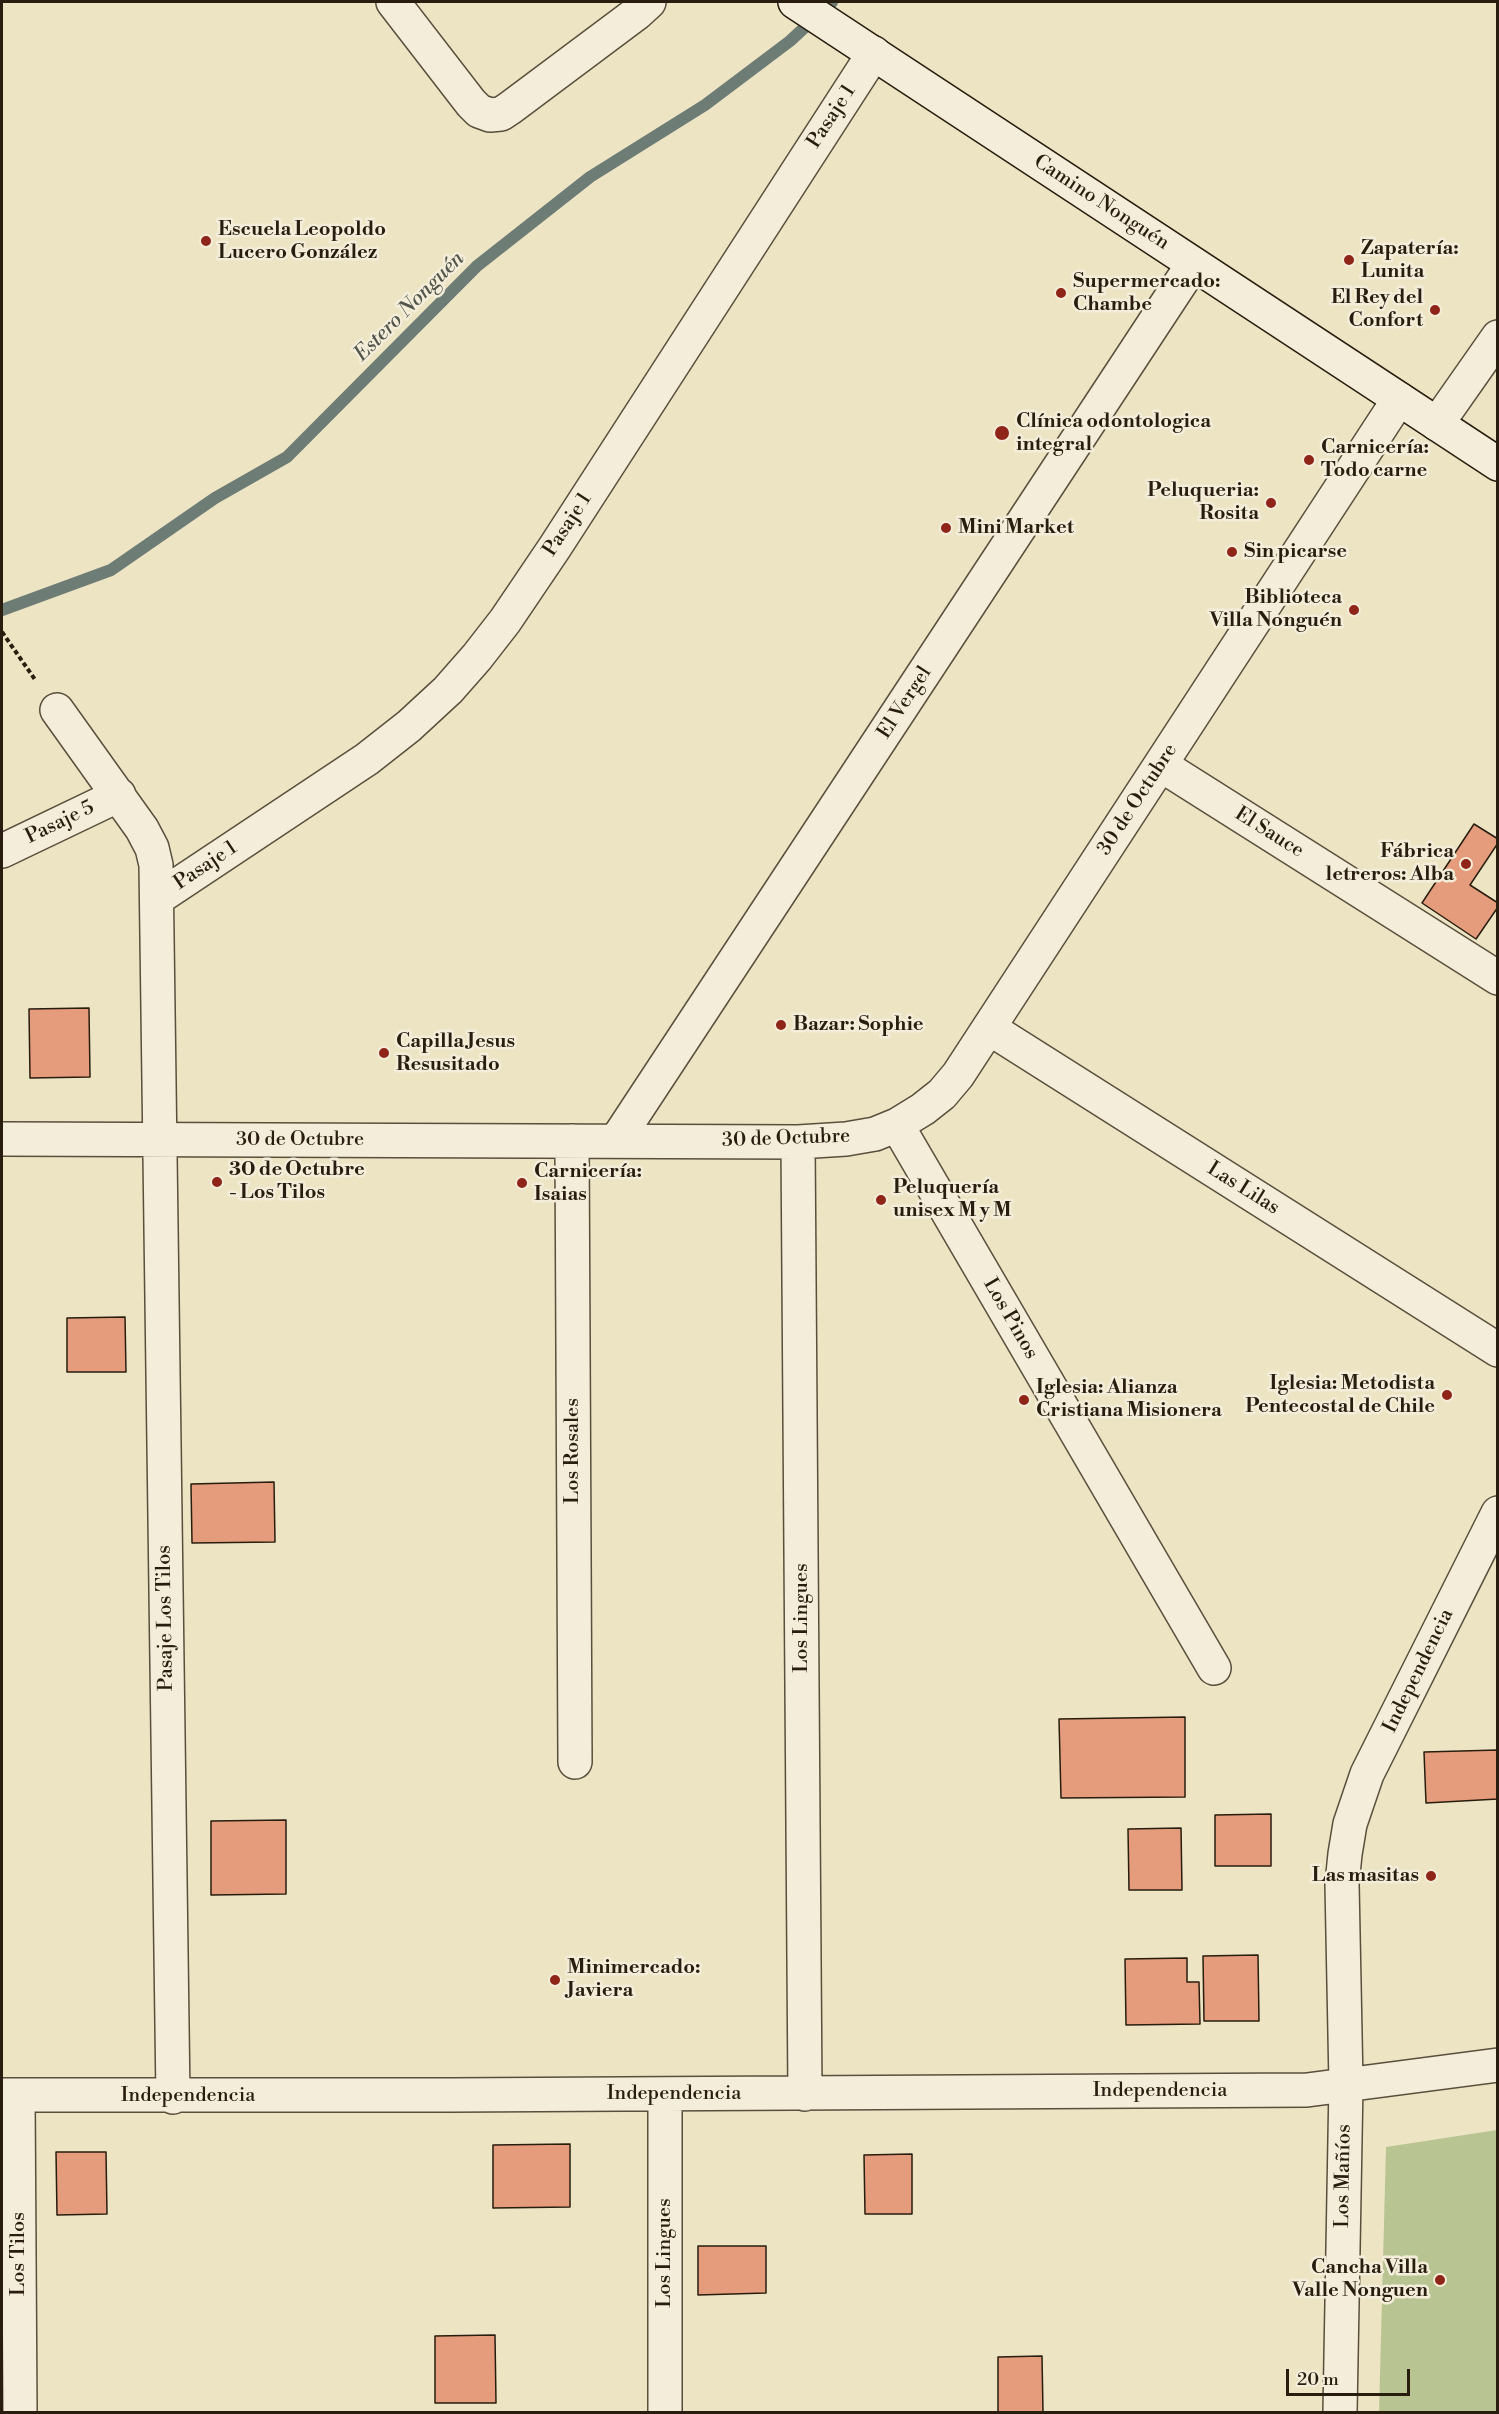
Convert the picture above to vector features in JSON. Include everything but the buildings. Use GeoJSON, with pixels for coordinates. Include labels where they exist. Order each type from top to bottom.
{"type":"FeatureCollection","features":[{"type":"Feature","properties":{"kind":"street"},"geometry":{"type":"LineString","coordinates":[[393,2],[471,103],[479,111],[490,115],[501,114],[510,108],[649,2]]}},
{"type":"Feature","properties":{"kind":"street","name":"Camino Nonguén"},"geometry":{"type":"LineString","coordinates":[[795,2],[1497,464]]}},
{"type":"Feature","properties":{"kind":"street","name":"Pasaje 1"},"geometry":{"type":"LineString","coordinates":[[158,898],[367,759],[409,726],[448,690],[477,657],[505,621],[555,547],[863,46]]}},
{"type":"Feature","properties":{"kind":"street","name":"El Vergel"},"geometry":{"type":"LineString","coordinates":[[616,1141],[1193,264]]}},
{"type":"Feature","properties":{"kind":"street"},"geometry":{"type":"LineString","coordinates":[[1437,424],[1497,338]]}},
{"type":"Feature","properties":{"kind":"street","name":"30 de Octubre"},"geometry":{"type":"LineString","coordinates":[[2,1140],[798,1142],[846,1140],[875,1134],[897,1125],[942,1094],[958,1075],[1399,399]]}},
{"type":"Feature","properties":{"kind":"street","name":"Pasaje 1"},"geometry":{"type":"LineString","coordinates":[[57,710],[119,795],[152,848],[156,865],[158,898],[159,1140]]}},
{"type":"Feature","properties":{"kind":"street","name":"El Sauce"},"geometry":{"type":"LineString","coordinates":[[1161,765],[1497,978]]}},
{"type":"Feature","properties":{"kind":"street","name":"Pasaje 5"},"geometry":{"type":"LineString","coordinates":[[2,851],[119,795]]}},
{"type":"Feature","properties":{"kind":"street","name":"Las Lilas"},"geometry":{"type":"LineString","coordinates":[[989,1028],[1497,1350]]}},
{"type":"Feature","properties":{"kind":"street","name":"Los Pinos"},"geometry":{"type":"LineString","coordinates":[[897,1125],[1214,1668]]}},
{"type":"Feature","properties":{"kind":"street","name":"Pasaje Los Tilos"},"geometry":{"type":"LineString","coordinates":[[159,1140],[173,2097]]}},
{"type":"Feature","properties":{"kind":"street","name":"Los Rosales"},"geometry":{"type":"LineString","coordinates":[[572,1141],[575,1762]]}},
{"type":"Feature","properties":{"kind":"street","name":"Los Lingues"},"geometry":{"type":"LineString","coordinates":[[798,1142],[805,2094]]}},
{"type":"Feature","properties":{"kind":"street","name":"Independencia"},"geometry":{"type":"LineString","coordinates":[[1346,2084],[1342,1884],[1350,1824],[1367,1774],[1497,1513]]}},
{"type":"Feature","properties":{"kind":"street","name":"Independencia"},"geometry":{"type":"LineString","coordinates":[[10,2095],[173,2097],[1307,2090],[1497,2065]]}},
{"type":"Feature","properties":{"kind":"street","name":"Los Mañíos"},"geometry":{"type":"LineString","coordinates":[[1340,2412],[1346,2084]]}},
{"type":"Feature","properties":{"kind":"street","name":"Los Lingues"},"geometry":{"type":"LineString","coordinates":[[665,2094],[665,2412]]}},
{"type":"Feature","properties":{"kind":"street","name":"Los Tilos"},"geometry":{"type":"LineString","coordinates":[[10,2095],[20,2412]]}},
{"type":"Feature","properties":{"kind":"path"},"geometry":{"type":"LineString","coordinates":[[2,632],[26,667]]}},
{"type":"Feature","properties":{"kind":"green space","name":"Cancha Villa Valle Nonguen"},"geometry":{"type":"Polygon","coordinates":[[[1497,2130],[1497,2412],[1379,2412],[1386,2147],[1497,2130]]]}},
{"type":"Feature","properties":{"kind":"waterway","name":"Estero Nonguén"},"geometry":{"type":"LineString","coordinates":[[2,610],[111,570],[215,498],[287,457],[477,266],[590,177],[705,105],[790,41],[832,2]]}},
{"type":"Feature","properties":{"kind":"place","name":"Escuela Leopoldo Lucero González"},"geometry":{"type":"Point","coordinates":[206,241]}},
{"type":"Feature","properties":{"kind":"place","name":"Zapatería: Lunita"},"geometry":{"type":"Point","coordinates":[1349,260]}},
{"type":"Feature","properties":{"kind":"place","name":"Supermercado: Chambe"},"geometry":{"type":"Point","coordinates":[1061,293]}},
{"type":"Feature","properties":{"kind":"place","name":"El Rey del Confort"},"geometry":{"type":"Point","coordinates":[1435,310]}},
{"type":"Feature","properties":{"kind":"place","name":"Clínica odontologica integral"},"geometry":{"type":"Point","coordinates":[1002,433]}},
{"type":"Feature","properties":{"kind":"place","name":"Carnicería: Todo carne"},"geometry":{"type":"Point","coordinates":[1309,460]}},
{"type":"Feature","properties":{"kind":"place","name":"Peluqueria: Rosita"},"geometry":{"type":"Point","coordinates":[1271,503]}},
{"type":"Feature","properties":{"kind":"place","name":"Mini Market"},"geometry":{"type":"Point","coordinates":[946,528]}},
{"type":"Feature","properties":{"kind":"place","name":"Sin picarse"},"geometry":{"type":"Point","coordinates":[1232,552]}},
{"type":"Feature","properties":{"kind":"place","name":"Biblioteca Villa Nonguén"},"geometry":{"type":"Point","coordinates":[1354,610]}},
{"type":"Feature","properties":{"kind":"place","name":"Fábrica letreros: Alba"},"geometry":{"type":"Point","coordinates":[1466,864]}},
{"type":"Feature","properties":{"kind":"place","name":"Bazar: Sophie"},"geometry":{"type":"Point","coordinates":[781,1025]}},
{"type":"Feature","properties":{"kind":"place","name":"Capilla Jesus Resusitado"},"geometry":{"type":"Point","coordinates":[384,1053]}},
{"type":"Feature","properties":{"kind":"place","name":"30 de Octubre - Los Tilos"},"geometry":{"type":"Point","coordinates":[217,1182]}},
{"type":"Feature","properties":{"kind":"place","name":"Carnicería: Isaias"},"geometry":{"type":"Point","coordinates":[522,1183]}},
{"type":"Feature","properties":{"kind":"place","name":"Peluquería unisex M y M"},"geometry":{"type":"Point","coordinates":[881,1200]}},
{"type":"Feature","properties":{"kind":"place","name":"Iglesia: Metodista Pentecostal de Chile"},"geometry":{"type":"Point","coordinates":[1447,1395]}},
{"type":"Feature","properties":{"kind":"place","name":"Iglesia: Alianza Cristiana Misionera"},"geometry":{"type":"Point","coordinates":[1024,1400]}},
{"type":"Feature","properties":{"kind":"place","name":"Las masitas"},"geometry":{"type":"Point","coordinates":[1431,1876]}},
{"type":"Feature","properties":{"kind":"place","name":"Minimercado: Javiera"},"geometry":{"type":"Point","coordinates":[555,1980]}},
{"type":"Feature","properties":{"kind":"place","name":"Cancha Villa Valle Nonguen"},"geometry":{"type":"Point","coordinates":[1440,2280]}}]}
